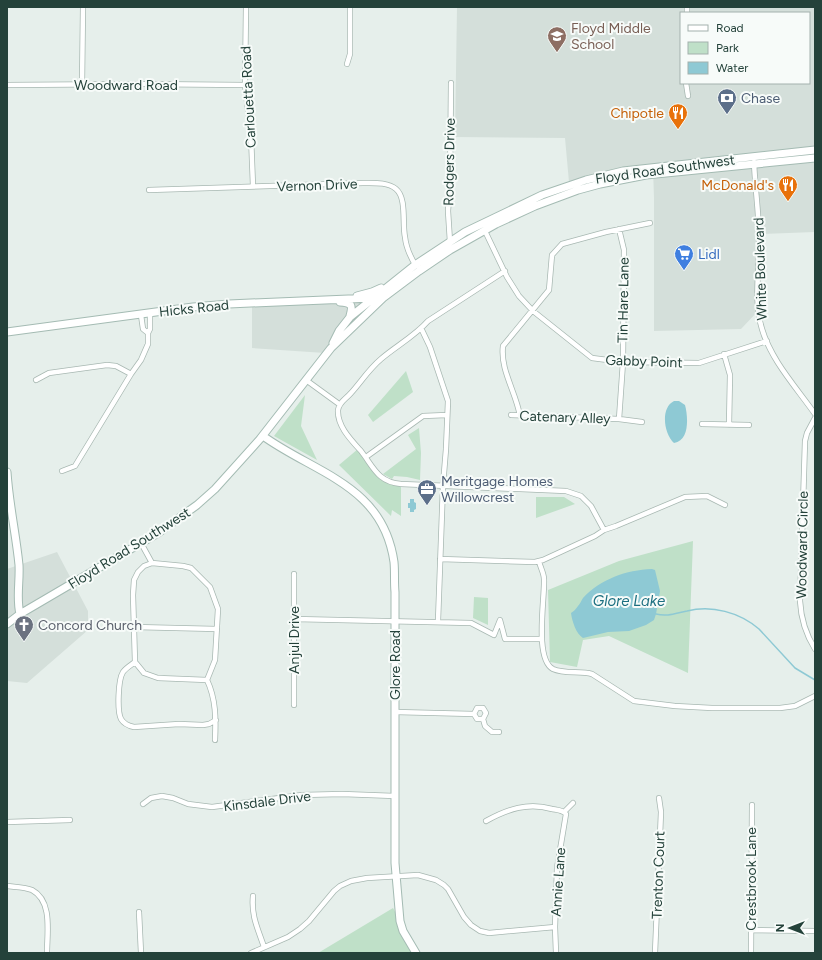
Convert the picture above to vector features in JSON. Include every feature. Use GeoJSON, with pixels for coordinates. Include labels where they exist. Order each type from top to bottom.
{"type":"FeatureCollection","features":[{"type":"Feature","properties":{"kind":"main road","name":"Floyd Road Southwest"},"geometry":{"type":"LineString","coordinates":[[7,624],[20,614],[171,524],[208,496],[239,464],[263,436],[330,348],[339,331],[350,317],[397,279],[484,231],[553,198],[600,184],[646,175],[815,150]]}},
{"type":"Feature","properties":{"kind":"main road","name":"Floyd Road Southwest"},"geometry":{"type":"LineString","coordinates":[[330,348],[383,298],[417,268],[450,242],[500,215],[542,195],[586,180],[638,169],[754,160],[815,158]]}},
{"type":"Feature","properties":{"kind":"main road"},"geometry":{"type":"LineString","coordinates":[[349,299],[372,292],[397,279]]}},
{"type":"Feature","properties":{"kind":"main road","name":"Hicks Road"},"geometry":{"type":"LineString","coordinates":[[7,332],[211,305],[383,298]]}},
{"type":"Feature","properties":{"kind":"main road"},"geometry":{"type":"LineString","coordinates":[[328,300],[348,303],[351,305],[353,308],[350,317]]}},
{"type":"Feature","properties":{"kind":"main road","name":"Glore Road"},"geometry":{"type":"LineString","coordinates":[[263,436],[337,479],[357,493],[370,506],[381,521],[388,538],[394,562],[395,863],[400,921],[403,931],[416,953]]}},
{"type":"Feature","properties":{"kind":"main road"},"geometry":{"type":"LineString","coordinates":[[7,472],[8,501],[19,565],[17,604],[20,614]]}},
{"type":"Feature","properties":{"kind":"street"},"geometry":{"type":"LineString","coordinates":[[82,85],[83,7]]}},
{"type":"Feature","properties":{"kind":"street","name":"Carlouetta Road"},"geometry":{"type":"LineString","coordinates":[[246,7],[245,85],[251,136],[252,186]]}},
{"type":"Feature","properties":{"kind":"street"},"geometry":{"type":"LineString","coordinates":[[347,64],[350,54],[350,7]]}},
{"type":"Feature","properties":{"kind":"street","name":"Rodgers Drive"},"geometry":{"type":"LineString","coordinates":[[450,242],[448,211],[450,184],[451,82]]}},
{"type":"Feature","properties":{"kind":"street"},"geometry":{"type":"LineString","coordinates":[[686,84],[688,96]]}},
{"type":"Feature","properties":{"kind":"street","name":"Woodward Road"},"geometry":{"type":"LineString","coordinates":[[7,85],[245,85]]}},
{"type":"Feature","properties":{"kind":"street","name":"White Boulevard"},"geometry":{"type":"LineString","coordinates":[[754,160],[759,239],[759,316],[767,341],[784,370],[815,414]]}},
{"type":"Feature","properties":{"kind":"street","name":"Vernon Drive"},"geometry":{"type":"LineString","coordinates":[[149,190],[252,186],[370,183],[385,184],[396,188],[401,195],[405,238],[417,268]]}},
{"type":"Feature","properties":{"kind":"street"},"geometry":{"type":"LineString","coordinates":[[520,416],[518,405],[502,356],[503,346],[549,290],[552,255],[562,244],[618,229],[650,223]]}},
{"type":"Feature","properties":{"kind":"street","name":"Tin Hare Lane"},"geometry":{"type":"LineString","coordinates":[[618,229],[624,250],[623,362],[619,419]]}},
{"type":"Feature","properties":{"kind":"street","name":"Gabby Point"},"geometry":{"type":"LineString","coordinates":[[484,231],[519,296],[533,311],[592,358],[623,362],[699,363],[767,341]]}},
{"type":"Feature","properties":{"kind":"street"},"geometry":{"type":"LineString","coordinates":[[505,271],[428,321],[380,360],[353,391],[339,404],[338,412],[340,423],[378,475],[390,482],[566,491],[581,496],[591,506],[604,530]]}},
{"type":"Feature","properties":{"kind":"street"},"geometry":{"type":"LineString","coordinates":[[62,471],[75,466],[141,360],[148,344],[150,313]]}},
{"type":"Feature","properties":{"kind":"street"},"geometry":{"type":"LineString","coordinates":[[141,315],[143,329],[148,333]]}},
{"type":"Feature","properties":{"kind":"street"},"geometry":{"type":"LineString","coordinates":[[421,328],[430,347],[448,401],[438,621]]}},
{"type":"Feature","properties":{"kind":"street"},"geometry":{"type":"LineString","coordinates":[[724,354],[730,375],[729,424]]}},
{"type":"Feature","properties":{"kind":"street"},"geometry":{"type":"LineString","coordinates":[[36,380],[49,373],[106,366],[116,366],[131,374]]}},
{"type":"Feature","properties":{"kind":"street"},"geometry":{"type":"LineString","coordinates":[[306,380],[339,404]]}},
{"type":"Feature","properties":{"kind":"street"},"geometry":{"type":"LineString","coordinates":[[366,457],[421,417],[447,415]]}},
{"type":"Feature","properties":{"kind":"street","name":"Catenary Alley"},"geometry":{"type":"LineString","coordinates":[[511,415],[619,419],[642,422]]}},
{"type":"Feature","properties":{"kind":"street","name":"Woodward Circle"},"geometry":{"type":"LineString","coordinates":[[815,418],[806,433],[805,441],[800,601],[803,626],[815,649]]}},
{"type":"Feature","properties":{"kind":"street"},"geometry":{"type":"LineString","coordinates":[[702,424],[749,425]]}},
{"type":"Feature","properties":{"kind":"street"},"geometry":{"type":"LineString","coordinates":[[440,559],[525,562],[539,561],[595,536],[604,530],[685,497],[707,496],[725,505]]}},
{"type":"Feature","properties":{"kind":"street"},"geometry":{"type":"LineString","coordinates":[[141,543],[152,563]]}},
{"type":"Feature","properties":{"kind":"street"},"geometry":{"type":"LineString","coordinates":[[539,561],[544,578],[542,640],[544,655],[550,668],[560,671],[584,672],[592,674],[634,701],[675,706],[712,708],[780,708],[795,706],[815,696]]}},
{"type":"Feature","properties":{"kind":"street"},"geometry":{"type":"LineString","coordinates":[[207,680],[158,678],[144,673],[135,662],[134,580],[138,572],[144,566],[152,563],[191,568],[210,587],[216,600],[218,609],[215,660],[207,680],[214,700],[216,720],[214,740]]}},
{"type":"Feature","properties":{"kind":"street","name":"Anjul Drive"},"geometry":{"type":"LineString","coordinates":[[294,574],[294,705]]}},
{"type":"Feature","properties":{"kind":"street"},"geometry":{"type":"LineString","coordinates":[[294,619],[395,622],[438,621],[471,623],[494,635],[500,620],[505,639],[542,640]]}},
{"type":"Feature","properties":{"kind":"street"},"geometry":{"type":"LineString","coordinates":[[134,627],[217,629]]}},
{"type":"Feature","properties":{"kind":"street"},"geometry":{"type":"LineString","coordinates":[[135,662],[123,671],[120,679],[119,710],[122,720],[128,726],[134,727],[179,724],[203,725],[209,724],[216,720]]}},
{"type":"Feature","properties":{"kind":"street"},"geometry":{"type":"LineString","coordinates":[[474,714],[477,708],[483,708],[486,713],[483,719],[485,726],[492,732],[499,732]]}},
{"type":"Feature","properties":{"kind":"street"},"geometry":{"type":"LineString","coordinates":[[395,712],[474,714]]}},
{"type":"Feature","properties":{"kind":"street"},"geometry":{"type":"LineString","coordinates":[[474,714],[477,719],[483,719]]}},
{"type":"Feature","properties":{"kind":"street","name":"Kinsdale Drive"},"geometry":{"type":"LineString","coordinates":[[143,804],[151,798],[162,796],[188,804],[212,807],[302,795],[342,794],[395,796]]}},
{"type":"Feature","properties":{"kind":"street","name":"Trenton Court"},"geometry":{"type":"LineString","coordinates":[[655,953],[660,812],[659,798]]}},
{"type":"Feature","properties":{"kind":"street"},"geometry":{"type":"LineString","coordinates":[[486,821],[509,810],[523,806],[542,807],[564,812],[573,803]]}},
{"type":"Feature","properties":{"kind":"street","name":"Crestbrook Lane"},"geometry":{"type":"LineString","coordinates":[[751,953],[752,805]]}},
{"type":"Feature","properties":{"kind":"street","name":"Annie Lane"},"geometry":{"type":"LineString","coordinates":[[556,953],[555,927],[557,868],[566,816],[564,812]]}},
{"type":"Feature","properties":{"kind":"street"},"geometry":{"type":"LineString","coordinates":[[7,822],[70,820]]}},
{"type":"Feature","properties":{"kind":"street"},"geometry":{"type":"LineString","coordinates":[[251,953],[288,937],[300,929],[310,921],[334,891],[343,884],[367,878],[418,875],[432,878],[440,882],[448,889],[470,925],[480,931],[495,934],[555,927]]}},
{"type":"Feature","properties":{"kind":"street"},"geometry":{"type":"LineString","coordinates":[[7,886],[30,889],[39,895],[45,905],[47,919],[47,953]]}},
{"type":"Feature","properties":{"kind":"street"},"geometry":{"type":"LineString","coordinates":[[253,896],[253,916],[264,947]]}},
{"type":"Feature","properties":{"kind":"street"},"geometry":{"type":"LineString","coordinates":[[139,912],[141,953]]}},
{"type":"Feature","properties":{"kind":"street"},"geometry":{"type":"LineString","coordinates":[[751,930],[815,931]]}},
{"type":"Feature","properties":{"kind":"shaded area"},"geometry":{"type":"Polygon","coordinates":[[[457,7],[815,7],[815,232],[762,234],[759,310],[741,329],[654,331],[653,168],[602,175],[569,182],[565,138],[455,137],[457,7]]]}},
{"type":"Feature","properties":{"kind":"shaded area"},"geometry":{"type":"Polygon","coordinates":[[[252,301],[373,301],[325,353],[252,348],[252,301]]]}},
{"type":"Feature","properties":{"kind":"shaded area"},"geometry":{"type":"Polygon","coordinates":[[[57,552],[88,611],[88,630],[27,683],[7,681],[7,569],[57,552]]]}},
{"type":"Feature","properties":{"kind":"green space"},"geometry":{"type":"Polygon","coordinates":[[[406,371],[413,392],[373,422],[368,415],[406,371]]]}},
{"type":"Feature","properties":{"kind":"green space"},"geometry":{"type":"Polygon","coordinates":[[[305,395],[301,426],[317,460],[274,436],[305,395]]]}},
{"type":"Feature","properties":{"kind":"green space"},"geometry":{"type":"Polygon","coordinates":[[[419,428],[421,453],[420,480],[394,476],[392,479],[383,474],[416,449],[408,435],[419,428]]]}},
{"type":"Feature","properties":{"kind":"green space"},"geometry":{"type":"Polygon","coordinates":[[[358,449],[376,471],[393,484],[401,484],[401,516],[392,510],[391,516],[339,465],[358,449]]]}},
{"type":"Feature","properties":{"kind":"green space"},"geometry":{"type":"Polygon","coordinates":[[[536,497],[564,497],[575,504],[536,518],[536,497]]]}},
{"type":"Feature","properties":{"kind":"green space"},"geometry":{"type":"Polygon","coordinates":[[[693,541],[688,673],[609,636],[583,640],[577,667],[550,662],[548,590],[619,561],[693,541]]]}},
{"type":"Feature","properties":{"kind":"green space"},"geometry":{"type":"Polygon","coordinates":[[[474,597],[488,598],[488,625],[473,618],[474,597]]]}},
{"type":"Feature","properties":{"kind":"green space"},"geometry":{"type":"Polygon","coordinates":[[[393,908],[417,953],[318,953],[393,908]]]}},
{"type":"Feature","properties":{"kind":"water"},"geometry":{"type":"Polygon","coordinates":[[[674,401],[679,401],[685,405],[687,427],[683,438],[674,443],[666,428],[665,415],[670,404],[674,401]]]}},
{"type":"Feature","properties":{"kind":"water"},"geometry":{"type":"Polygon","coordinates":[[[410,499],[414,499],[414,502],[416,503],[416,509],[414,512],[410,512],[410,508],[408,508],[410,499]]]}},
{"type":"Feature","properties":{"kind":"water","name":"Glore Lake"},"geometry":{"type":"Polygon","coordinates":[[[655,570],[660,591],[654,620],[646,625],[629,631],[608,632],[583,638],[578,634],[572,620],[571,613],[590,591],[614,577],[633,571],[655,570]]]}},
{"type":"Feature","properties":{"kind":"waterway"},"geometry":{"type":"LineString","coordinates":[[656,614],[668,615],[696,609],[725,611],[734,614],[743,618],[759,629],[795,668],[815,680]]}},
{"type":"Feature","properties":{"kind":"place","name":"Floyd Middle School"},"geometry":{"type":"Point","coordinates":[557,53]}},
{"type":"Feature","properties":{"kind":"place","name":"Chase"},"geometry":{"type":"Point","coordinates":[727,115]}},
{"type":"Feature","properties":{"kind":"place","name":"Chipotle"},"geometry":{"type":"Point","coordinates":[678,130]}},
{"type":"Feature","properties":{"kind":"place","name":"McDonald's"},"geometry":{"type":"Point","coordinates":[788,202]}},
{"type":"Feature","properties":{"kind":"place","name":"Lidl"},"geometry":{"type":"Point","coordinates":[684,271]}},
{"type":"Feature","properties":{"kind":"place","name":"Meritgage Homes Willowcrest"},"geometry":{"type":"Point","coordinates":[427,506]}},
{"type":"Feature","properties":{"kind":"place","name":"Concord Church"},"geometry":{"type":"Point","coordinates":[24,642]}}]}
